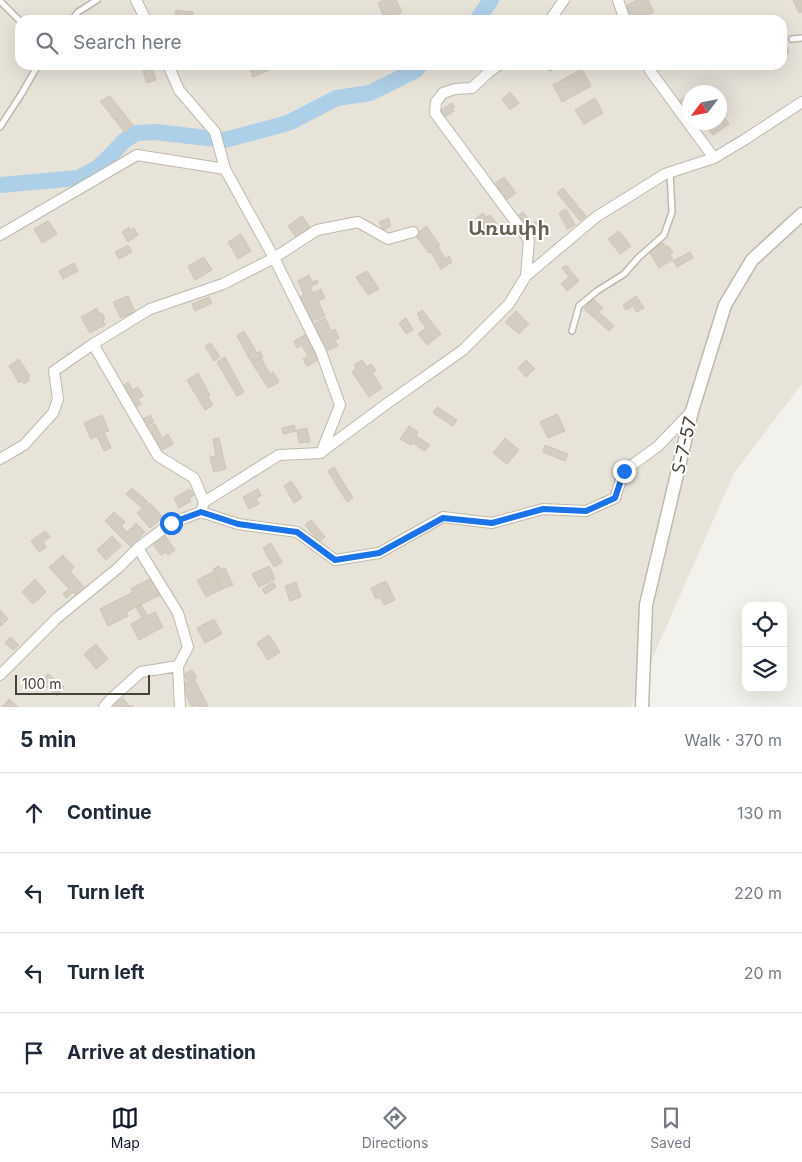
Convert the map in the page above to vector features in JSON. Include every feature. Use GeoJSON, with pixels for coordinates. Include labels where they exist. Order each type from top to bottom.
{"type":"FeatureCollection","features":[{"type":"Feature","properties":{"kind":"street"},"geometry":{"type":"LineString","coordinates":[[136,0],[144,15]]}},
{"type":"Feature","properties":{"kind":"street"},"geometry":{"type":"LineString","coordinates":[[554,15],[564,0]]}},
{"type":"Feature","properties":{"kind":"street"},"geometry":{"type":"LineString","coordinates":[[618,0],[623,15]]}},
{"type":"Feature","properties":{"kind":"street"},"geometry":{"type":"LineString","coordinates":[[170,70],[179,90],[215,132],[225,169],[274,258],[321,352],[340,405],[320,454]]}},
{"type":"Feature","properties":{"kind":"street"},"geometry":{"type":"LineString","coordinates":[[492,70],[472,88],[455,89],[443,93],[436,102],[435,113],[529,240],[526,276]]}},
{"type":"Feature","properties":{"kind":"street"},"geometry":{"type":"LineString","coordinates":[[650,70],[714,158]]}},
{"type":"Feature","properties":{"kind":"street"},"geometry":{"type":"LineString","coordinates":[[0,675],[57,618],[118,568],[138,548],[171,523],[202,507],[279,455],[320,454],[463,350],[509,304],[526,276],[596,217],[665,174],[714,158],[802,102]]}},
{"type":"Feature","properties":{"kind":"street"},"geometry":{"type":"LineString","coordinates":[[0,235],[137,155],[225,169]]}},
{"type":"Feature","properties":{"kind":"street","name":"Տ-7-57"},"geometry":{"type":"LineString","coordinates":[[642,707],[646,605],[692,411],[725,304],[752,260],[802,214]]}},
{"type":"Feature","properties":{"kind":"street"},"geometry":{"type":"LineString","coordinates":[[0,458],[24,446],[53,413],[58,399],[54,371],[93,344],[150,309],[223,284],[274,258],[317,230],[358,222],[388,239],[413,232]]}},
{"type":"Feature","properties":{"kind":"street"},"geometry":{"type":"LineString","coordinates":[[93,344],[158,456],[194,478],[202,507],[238,524],[297,532],[335,560],[379,553],[443,518],[492,523],[543,509],[586,511],[615,498],[624,471],[657,447],[692,411]]}},
{"type":"Feature","properties":{"kind":"street"},"geometry":{"type":"LineString","coordinates":[[138,548],[178,613],[188,647],[178,666],[180,707]]}},
{"type":"Feature","properties":{"kind":"street"},"geometry":{"type":"LineString","coordinates":[[104,707],[110,699],[141,672],[178,666]]}},
{"type":"Feature","properties":{"kind":"lane"},"geometry":{"type":"LineString","coordinates":[[76,15],[97,0]]}},
{"type":"Feature","properties":{"kind":"lane"},"geometry":{"type":"LineString","coordinates":[[0,1],[15,16]]}},
{"type":"Feature","properties":{"kind":"lane"},"geometry":{"type":"LineString","coordinates":[[792,39],[802,38]]}},
{"type":"Feature","properties":{"kind":"lane"},"geometry":{"type":"LineString","coordinates":[[0,127],[35,70]]}},
{"type":"Feature","properties":{"kind":"lane"},"geometry":{"type":"LineString","coordinates":[[572,331],[579,306],[597,290],[624,274],[664,235],[672,212],[670,172]]}},
{"type":"Feature","properties":{"kind":"shaded area","name":"Առափի"},"geometry":{"type":"Polygon","coordinates":[[[0,0],[802,0],[802,384],[734,473],[631,707],[0,707],[0,0]]]}},
{"type":"Feature","properties":{"kind":"building"},"geometry":{"type":"Polygon","coordinates":[[[384,0],[396,0],[402,12],[396,15],[383,15],[378,3],[384,0]]]}},
{"type":"Feature","properties":{"kind":"building"},"geometry":{"type":"Polygon","coordinates":[[[637,0],[648,0],[654,12],[648,15],[630,15],[626,6],[637,0]]]}},
{"type":"Feature","properties":{"kind":"building"},"geometry":{"type":"Polygon","coordinates":[[[793,0],[802,0],[802,12],[799,13],[793,0]]]}},
{"type":"Feature","properties":{"kind":"building"},"geometry":{"type":"Polygon","coordinates":[[[176,10],[193,12],[193,15],[176,15],[176,10]]]}},
{"type":"Feature","properties":{"kind":"building"},"geometry":{"type":"Polygon","coordinates":[[[143,70],[153,70],[156,80],[147,83],[143,70]]]}},
{"type":"Feature","properties":{"kind":"building"},"geometry":{"type":"Polygon","coordinates":[[[250,70],[270,70],[253,77],[250,70]]]}},
{"type":"Feature","properties":{"kind":"building"},"geometry":{"type":"Polygon","coordinates":[[[583,70],[591,86],[562,102],[553,85],[583,70]]]}},
{"type":"Feature","properties":{"kind":"building"},"geometry":{"type":"Polygon","coordinates":[[[510,92],[519,103],[510,110],[502,99],[510,92]]]}},
{"type":"Feature","properties":{"kind":"building"},"geometry":{"type":"Polygon","coordinates":[[[110,96],[133,125],[125,133],[100,101],[110,96]]]}},
{"type":"Feature","properties":{"kind":"building"},"geometry":{"type":"Polygon","coordinates":[[[595,98],[603,113],[584,124],[575,110],[595,98]]]}},
{"type":"Feature","properties":{"kind":"building"},"geometry":{"type":"Polygon","coordinates":[[[452,103],[455,107],[452,108],[454,111],[443,118],[439,111],[452,103]]]}},
{"type":"Feature","properties":{"kind":"building"},"geometry":{"type":"Polygon","coordinates":[[[710,130],[720,130],[713,135],[710,130]]]}},
{"type":"Feature","properties":{"kind":"building"},"geometry":{"type":"Polygon","coordinates":[[[504,177],[516,193],[505,201],[493,185],[504,177]]]}},
{"type":"Feature","properties":{"kind":"building"},"geometry":{"type":"Polygon","coordinates":[[[563,188],[586,216],[580,221],[557,193],[563,188]]]}},
{"type":"Feature","properties":{"kind":"building"},"geometry":{"type":"Polygon","coordinates":[[[566,209],[575,225],[567,229],[559,213],[566,209]]]}},
{"type":"Feature","properties":{"kind":"building"},"geometry":{"type":"Polygon","coordinates":[[[523,212],[532,224],[536,221],[543,230],[533,238],[517,217],[523,212]]]}},
{"type":"Feature","properties":{"kind":"building"},"geometry":{"type":"Polygon","coordinates":[[[483,213],[486,217],[490,215],[497,224],[494,226],[497,229],[493,232],[491,229],[487,232],[476,218],[483,213]]]}},
{"type":"Feature","properties":{"kind":"building"},"geometry":{"type":"Polygon","coordinates":[[[302,216],[310,227],[296,237],[288,226],[302,216]]]}},
{"type":"Feature","properties":{"kind":"building"},"geometry":{"type":"Polygon","coordinates":[[[388,218],[391,226],[383,230],[379,222],[388,218]]]}},
{"type":"Feature","properties":{"kind":"building"},"geometry":{"type":"Polygon","coordinates":[[[48,221],[57,234],[42,243],[34,229],[48,221]]]}},
{"type":"Feature","properties":{"kind":"building"},"geometry":{"type":"Polygon","coordinates":[[[426,226],[440,245],[429,253],[415,235],[426,226]]]}},
{"type":"Feature","properties":{"kind":"building"},"geometry":{"type":"Polygon","coordinates":[[[129,227],[131,230],[134,228],[138,235],[128,242],[122,232],[129,227]]]}},
{"type":"Feature","properties":{"kind":"building"},"geometry":{"type":"Polygon","coordinates":[[[619,231],[631,246],[620,254],[608,239],[619,231]]]}},
{"type":"Feature","properties":{"kind":"building"},"geometry":{"type":"Polygon","coordinates":[[[241,234],[251,251],[238,259],[228,242],[241,234]]]}},
{"type":"Feature","properties":{"kind":"building"},"geometry":{"type":"Polygon","coordinates":[[[663,243],[673,253],[670,254],[673,259],[659,268],[649,251],[663,243]]]}},
{"type":"Feature","properties":{"kind":"building"},"geometry":{"type":"Polygon","coordinates":[[[128,245],[132,252],[119,259],[115,252],[128,245]]]}},
{"type":"Feature","properties":{"kind":"building"},"geometry":{"type":"Polygon","coordinates":[[[438,246],[445,259],[449,256],[452,262],[441,269],[431,252],[438,246]]]}},
{"type":"Feature","properties":{"kind":"building"},"geometry":{"type":"Polygon","coordinates":[[[690,252],[693,258],[677,267],[673,261],[690,252]]]}},
{"type":"Feature","properties":{"kind":"building"},"geometry":{"type":"Polygon","coordinates":[[[204,257],[212,270],[195,280],[188,266],[204,257]]]}},
{"type":"Feature","properties":{"kind":"building"},"geometry":{"type":"Polygon","coordinates":[[[74,263],[78,271],[63,279],[59,271],[74,263]]]}},
{"type":"Feature","properties":{"kind":"building"},"geometry":{"type":"Polygon","coordinates":[[[566,265],[579,281],[567,291],[561,284],[569,277],[562,268],[566,265]]]}},
{"type":"Feature","properties":{"kind":"building"},"geometry":{"type":"Polygon","coordinates":[[[367,271],[379,289],[368,295],[356,277],[367,271]]]}},
{"type":"Feature","properties":{"kind":"building"},"geometry":{"type":"Polygon","coordinates":[[[309,275],[312,282],[317,280],[318,283],[310,287],[313,293],[321,289],[325,298],[318,301],[325,316],[309,323],[297,298],[304,295],[298,281],[309,275]]]}},
{"type":"Feature","properties":{"kind":"building"},"geometry":{"type":"Polygon","coordinates":[[[128,296],[135,312],[121,318],[113,302],[128,296]]]}},
{"type":"Feature","properties":{"kind":"building"},"geometry":{"type":"Polygon","coordinates":[[[636,296],[644,308],[637,312],[633,306],[626,310],[623,305],[636,296]]]}},
{"type":"Feature","properties":{"kind":"building"},"geometry":{"type":"Polygon","coordinates":[[[209,297],[212,303],[195,311],[192,304],[209,297]]]}},
{"type":"Feature","properties":{"kind":"building"},"geometry":{"type":"Polygon","coordinates":[[[593,299],[603,308],[599,312],[614,326],[609,331],[584,309],[593,299]]]}},
{"type":"Feature","properties":{"kind":"building"},"geometry":{"type":"Polygon","coordinates":[[[97,308],[105,319],[103,320],[105,325],[90,333],[81,317],[97,308]]]}},
{"type":"Feature","properties":{"kind":"building"},"geometry":{"type":"Polygon","coordinates":[[[422,310],[441,334],[427,345],[418,334],[426,328],[417,314],[422,310]]]}},
{"type":"Feature","properties":{"kind":"building"},"geometry":{"type":"Polygon","coordinates":[[[516,311],[529,324],[519,334],[505,322],[516,311]]]}},
{"type":"Feature","properties":{"kind":"building"},"geometry":{"type":"Polygon","coordinates":[[[325,318],[331,331],[335,329],[339,338],[335,340],[338,346],[324,352],[311,325],[325,318]]]}},
{"type":"Feature","properties":{"kind":"building"},"geometry":{"type":"Polygon","coordinates":[[[406,318],[413,330],[406,334],[399,323],[406,318]]]}},
{"type":"Feature","properties":{"kind":"building"},"geometry":{"type":"Polygon","coordinates":[[[244,331],[257,353],[260,351],[263,357],[252,363],[237,336],[244,331]]]}},
{"type":"Feature","properties":{"kind":"building"},"geometry":{"type":"Polygon","coordinates":[[[307,334],[320,359],[307,366],[303,359],[308,356],[302,345],[297,348],[294,341],[307,334]]]}},
{"type":"Feature","properties":{"kind":"building"},"geometry":{"type":"Polygon","coordinates":[[[211,343],[220,357],[214,361],[205,346],[211,343]]]}},
{"type":"Feature","properties":{"kind":"building"},"geometry":{"type":"Polygon","coordinates":[[[225,357],[244,392],[237,396],[217,362],[225,357]]]}},
{"type":"Feature","properties":{"kind":"building"},"geometry":{"type":"Polygon","coordinates":[[[261,358],[270,374],[273,372],[279,382],[268,388],[252,363],[261,358]]]}},
{"type":"Feature","properties":{"kind":"building"},"geometry":{"type":"Polygon","coordinates":[[[19,359],[30,376],[28,378],[29,381],[24,384],[22,381],[19,383],[9,366],[19,359]]]}},
{"type":"Feature","properties":{"kind":"building"},"geometry":{"type":"Polygon","coordinates":[[[362,360],[367,367],[371,364],[376,371],[372,373],[382,388],[369,397],[352,372],[356,368],[354,365],[362,360]]]}},
{"type":"Feature","properties":{"kind":"building"},"geometry":{"type":"Polygon","coordinates":[[[526,360],[535,369],[526,377],[518,368],[526,360]]]}},
{"type":"Feature","properties":{"kind":"building"},"geometry":{"type":"Polygon","coordinates":[[[198,373],[210,395],[208,397],[213,405],[205,410],[187,380],[198,373]]]}},
{"type":"Feature","properties":{"kind":"building"},"geometry":{"type":"Polygon","coordinates":[[[128,382],[133,390],[138,387],[143,396],[138,399],[141,404],[135,408],[121,387],[128,382]]]}},
{"type":"Feature","properties":{"kind":"building"},"geometry":{"type":"Polygon","coordinates":[[[437,407],[457,420],[453,426],[433,413],[437,407]]]}},
{"type":"Feature","properties":{"kind":"building"},"geometry":{"type":"Polygon","coordinates":[[[557,414],[565,431],[548,438],[540,422],[557,414]]]}},
{"type":"Feature","properties":{"kind":"building"},"geometry":{"type":"Polygon","coordinates":[[[102,415],[109,431],[104,432],[111,448],[104,451],[97,436],[91,439],[84,423],[102,415]]]}},
{"type":"Feature","properties":{"kind":"building"},"geometry":{"type":"Polygon","coordinates":[[[150,415],[154,422],[147,426],[143,419],[150,415]]]}},
{"type":"Feature","properties":{"kind":"building"},"geometry":{"type":"Polygon","coordinates":[[[155,424],[162,438],[168,434],[173,444],[160,451],[147,428],[155,424]]]}},
{"type":"Feature","properties":{"kind":"building"},"geometry":{"type":"Polygon","coordinates":[[[294,425],[296,431],[283,434],[282,428],[294,425]]]}},
{"type":"Feature","properties":{"kind":"building"},"geometry":{"type":"Polygon","coordinates":[[[409,426],[418,432],[416,436],[430,445],[425,451],[412,443],[411,445],[400,439],[409,426]]]}},
{"type":"Feature","properties":{"kind":"building"},"geometry":{"type":"Polygon","coordinates":[[[307,428],[310,442],[299,443],[297,430],[307,428]]]}},
{"type":"Feature","properties":{"kind":"building"},"geometry":{"type":"Polygon","coordinates":[[[219,438],[226,469],[214,472],[210,457],[216,456],[213,439],[219,438]]]}},
{"type":"Feature","properties":{"kind":"building"},"geometry":{"type":"Polygon","coordinates":[[[505,438],[519,450],[507,464],[493,453],[505,438]]]}},
{"type":"Feature","properties":{"kind":"building"},"geometry":{"type":"Polygon","coordinates":[[[545,445],[568,454],[565,461],[543,452],[545,445]]]}},
{"type":"Feature","properties":{"kind":"building"},"geometry":{"type":"Polygon","coordinates":[[[334,467],[353,498],[347,502],[328,471],[334,467]]]}},
{"type":"Feature","properties":{"kind":"building"},"geometry":{"type":"Polygon","coordinates":[[[291,481],[302,498],[294,503],[284,486],[291,481]]]}},
{"type":"Feature","properties":{"kind":"building"},"geometry":{"type":"Polygon","coordinates":[[[132,488],[148,502],[142,508],[126,494],[132,488]]]}},
{"type":"Feature","properties":{"kind":"building"},"geometry":{"type":"Polygon","coordinates":[[[190,489],[194,495],[189,498],[191,501],[179,508],[174,498],[190,489]]]}},
{"type":"Feature","properties":{"kind":"building"},"geometry":{"type":"Polygon","coordinates":[[[258,489],[261,496],[256,498],[259,504],[249,509],[243,497],[258,489]]]}},
{"type":"Feature","properties":{"kind":"building"},"geometry":{"type":"Polygon","coordinates":[[[150,503],[163,517],[150,528],[137,513],[150,503]]]}},
{"type":"Feature","properties":{"kind":"building"},"geometry":{"type":"Polygon","coordinates":[[[114,512],[125,522],[121,526],[127,532],[136,523],[145,532],[131,547],[105,521],[114,512]]]}},
{"type":"Feature","properties":{"kind":"building"},"geometry":{"type":"Polygon","coordinates":[[[311,520],[325,537],[319,542],[305,525],[311,520]]]}},
{"type":"Feature","properties":{"kind":"building"},"geometry":{"type":"Polygon","coordinates":[[[45,531],[50,537],[43,542],[46,547],[39,552],[31,541],[45,531]]]}},
{"type":"Feature","properties":{"kind":"building"},"geometry":{"type":"Polygon","coordinates":[[[164,534],[175,550],[168,555],[166,552],[161,555],[152,543],[164,534]]]}},
{"type":"Feature","properties":{"kind":"building"},"geometry":{"type":"Polygon","coordinates":[[[112,536],[121,546],[106,560],[97,550],[112,536]]]}},
{"type":"Feature","properties":{"kind":"building"},"geometry":{"type":"Polygon","coordinates":[[[271,543],[282,562],[274,567],[263,548],[271,543]]]}},
{"type":"Feature","properties":{"kind":"building"},"geometry":{"type":"Polygon","coordinates":[[[63,555],[74,567],[70,571],[85,588],[76,596],[73,592],[66,598],[63,594],[69,589],[49,567],[63,555]]]}},
{"type":"Feature","properties":{"kind":"building"},"geometry":{"type":"Polygon","coordinates":[[[219,566],[221,570],[225,568],[233,585],[222,589],[213,569],[219,566]]]}},
{"type":"Feature","properties":{"kind":"building"},"geometry":{"type":"Polygon","coordinates":[[[269,566],[275,579],[259,587],[252,574],[269,566]]]}},
{"type":"Feature","properties":{"kind":"building"},"geometry":{"type":"Polygon","coordinates":[[[213,572],[222,589],[206,597],[197,580],[213,572]]]}},
{"type":"Feature","properties":{"kind":"building"},"geometry":{"type":"Polygon","coordinates":[[[151,578],[160,595],[126,612],[128,616],[108,626],[100,609],[133,592],[131,589],[151,578]]]}},
{"type":"Feature","properties":{"kind":"building"},"geometry":{"type":"Polygon","coordinates":[[[35,579],[46,592],[33,604],[22,592],[35,579]]]}},
{"type":"Feature","properties":{"kind":"building"},"geometry":{"type":"Polygon","coordinates":[[[386,581],[395,600],[384,605],[380,597],[376,599],[371,588],[386,581]]]}},
{"type":"Feature","properties":{"kind":"building"},"geometry":{"type":"Polygon","coordinates":[[[273,582],[276,587],[265,594],[262,589],[273,582]]]}},
{"type":"Feature","properties":{"kind":"building"},"geometry":{"type":"Polygon","coordinates":[[[296,582],[301,597],[290,601],[285,586],[296,582]]]}},
{"type":"Feature","properties":{"kind":"building"},"geometry":{"type":"Polygon","coordinates":[[[141,604],[147,616],[155,612],[163,627],[139,640],[131,624],[142,618],[136,607],[141,604]]]}},
{"type":"Feature","properties":{"kind":"building"},"geometry":{"type":"Polygon","coordinates":[[[0,610],[8,619],[1,626],[0,625],[0,610]]]}},
{"type":"Feature","properties":{"kind":"building"},"geometry":{"type":"Polygon","coordinates":[[[214,619],[222,634],[205,643],[197,628],[214,619]]]}},
{"type":"Feature","properties":{"kind":"building"},"geometry":{"type":"Polygon","coordinates":[[[269,635],[280,652],[268,660],[257,643],[269,635]]]}},
{"type":"Feature","properties":{"kind":"building"},"geometry":{"type":"Polygon","coordinates":[[[10,637],[19,645],[13,650],[5,643],[10,637]]]}},
{"type":"Feature","properties":{"kind":"building"},"geometry":{"type":"Polygon","coordinates":[[[96,644],[108,659],[96,669],[84,654],[96,644]]]}},
{"type":"Feature","properties":{"kind":"building"},"geometry":{"type":"Polygon","coordinates":[[[192,670],[197,678],[194,679],[208,706],[206,707],[198,707],[197,705],[192,707],[181,685],[188,681],[184,674],[192,670]]]}},
{"type":"Feature","properties":{"kind":"building"},"geometry":{"type":"Polygon","coordinates":[[[48,674],[64,687],[57,696],[41,682],[48,674]]]}},
{"type":"Feature","properties":{"kind":"building"},"geometry":{"type":"Polygon","coordinates":[[[123,698],[130,707],[111,707],[123,698]]]}},
{"type":"Feature","properties":{"kind":"building"},"geometry":{"type":"Polygon","coordinates":[[[9,699],[18,707],[2,707],[9,699]]]}},
{"type":"Feature","properties":{"kind":"waterway"},"geometry":{"type":"LineString","coordinates":[[480,15],[491,0]]}},
{"type":"Feature","properties":{"kind":"waterway"},"geometry":{"type":"LineString","coordinates":[[0,185],[78,178],[97,168],[124,141],[136,133],[155,132],[225,140],[288,123],[337,98],[370,93],[416,70]]}},
{"type":"Feature","properties":{"kind":"district","name":"Առափի"},"geometry":{"type":"Point","coordinates":[509,228]}},
{"type":"Feature","properties":{"kind":"route"},"geometry":{"type":"LineString","coordinates":[[171,523],[201,512],[238,524],[297,532],[335,560],[379,553],[443,518],[492,523],[543,509],[586,511],[615,498],[624,471]]}}]}
